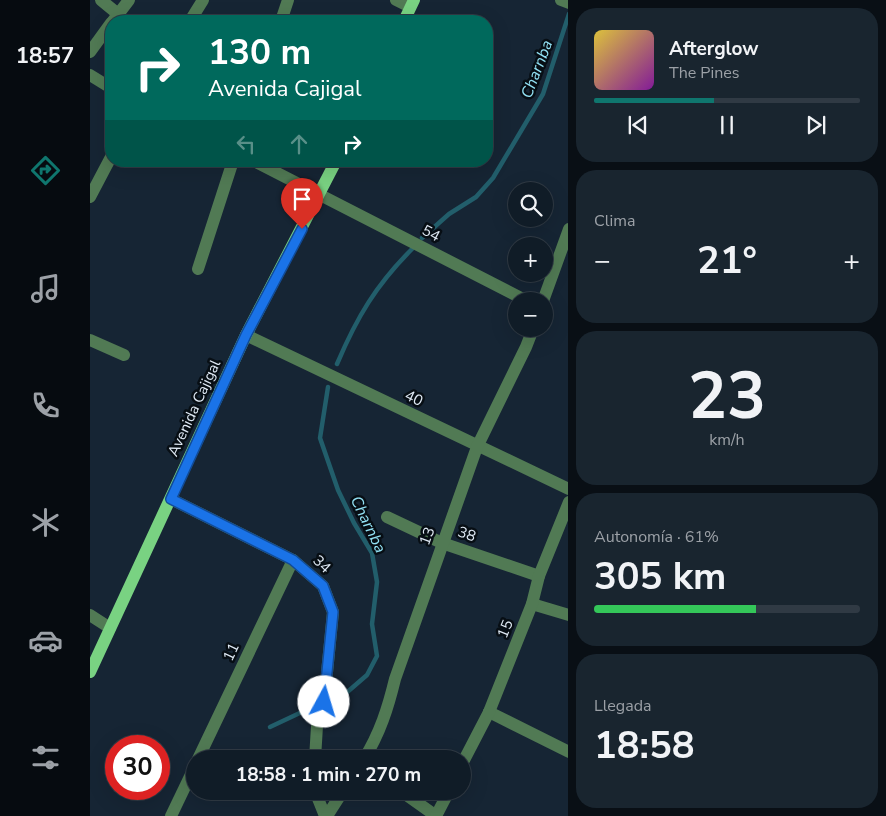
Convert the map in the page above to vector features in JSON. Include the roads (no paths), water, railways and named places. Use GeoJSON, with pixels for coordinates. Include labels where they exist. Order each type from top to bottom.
{"type":"FeatureCollection","features":[{"type":"Feature","properties":{"kind":"main road","name":"Avenida Cajigal"},"geometry":{"type":"LineString","coordinates":[[90,672],[246,335],[333,167]]}},
{"type":"Feature","properties":{"kind":"street"},"geometry":{"type":"LineString","coordinates":[[101,0],[111,15]]}},
{"type":"Feature","properties":{"kind":"street"},"geometry":{"type":"LineString","coordinates":[[117,15],[129,0]]}},
{"type":"Feature","properties":{"kind":"street"},"geometry":{"type":"LineString","coordinates":[[194,15],[203,0]]}},
{"type":"Feature","properties":{"kind":"street"},"geometry":{"type":"LineString","coordinates":[[283,15],[288,0]]}},
{"type":"Feature","properties":{"kind":"street"},"geometry":{"type":"LineString","coordinates":[[396,0],[412,4]]}},
{"type":"Feature","properties":{"kind":"street"},"geometry":{"type":"LineString","coordinates":[[561,0],[568,3]]}},
{"type":"Feature","properties":{"kind":"street"},"geometry":{"type":"LineString","coordinates":[[90,52],[105,31]]}},
{"type":"Feature","properties":{"kind":"street"},"geometry":{"type":"LineString","coordinates":[[90,75],[105,84]]}},
{"type":"Feature","properties":{"kind":"street"},"geometry":{"type":"LineString","coordinates":[[90,197],[106,167]]}},
{"type":"Feature","properties":{"kind":"street"},"geometry":{"type":"LineString","coordinates":[[198,269],[231,167]]}},
{"type":"Feature","properties":{"kind":"street","name":"54"},"geometry":{"type":"LineString","coordinates":[[266,167],[509,292]]}},
{"type":"Feature","properties":{"kind":"street"},"geometry":{"type":"LineString","coordinates":[[546,292],[568,230]]}},
{"type":"Feature","properties":{"kind":"street","name":"40"},"geometry":{"type":"LineString","coordinates":[[246,335],[568,489]]}},
{"type":"Feature","properties":{"kind":"street","name":"13"},"geometry":{"type":"LineString","coordinates":[[368,750],[386,715],[395,679],[477,447],[529,337]]}},
{"type":"Feature","properties":{"kind":"street"},"geometry":{"type":"LineString","coordinates":[[90,340],[124,356]]}},
{"type":"Feature","properties":{"kind":"street","name":"34"},"geometry":{"type":"LineString","coordinates":[[171,499],[293,560],[323,586],[333,612],[324,702],[317,726],[316,750]]}},
{"type":"Feature","properties":{"kind":"street","name":"15"},"geometry":{"type":"LineString","coordinates":[[469,750],[489,712],[532,604],[538,576],[568,502]]}},
{"type":"Feature","properties":{"kind":"street","name":"38"},"geometry":{"type":"LineString","coordinates":[[387,517],[442,543],[538,576]]}},
{"type":"Feature","properties":{"kind":"street","name":"11"},"geometry":{"type":"LineString","coordinates":[[202,750],[293,560]]}},
{"type":"Feature","properties":{"kind":"street"},"geometry":{"type":"LineString","coordinates":[[532,604],[568,615]]}},
{"type":"Feature","properties":{"kind":"street"},"geometry":{"type":"LineString","coordinates":[[90,615],[110,628]]}},
{"type":"Feature","properties":{"kind":"street"},"geometry":{"type":"LineString","coordinates":[[489,712],[568,752]]}},
{"type":"Feature","properties":{"kind":"street"},"geometry":{"type":"LineString","coordinates":[[171,816],[186,785]]}},
{"type":"Feature","properties":{"kind":"street"},"geometry":{"type":"LineString","coordinates":[[319,800],[326,816]]}},
{"type":"Feature","properties":{"kind":"street"},"geometry":{"type":"LineString","coordinates":[[326,816],[337,800]]}},
{"type":"Feature","properties":{"kind":"street"},"geometry":{"type":"LineString","coordinates":[[414,800],[436,816],[444,800]]}},
{"type":"Feature","properties":{"kind":"waterway","name":"Charnba"},"geometry":{"type":"LineString","coordinates":[[422,238],[449,214],[476,197],[493,178],[543,94],[568,17]]}},
{"type":"Feature","properties":{"kind":"waterway","name":"Charnba"},"geometry":{"type":"LineString","coordinates":[[337,364],[368,302],[399,262],[412,249]]}},
{"type":"Feature","properties":{"kind":"waterway","name":"Charnba"},"geometry":{"type":"LineString","coordinates":[[328,387],[320,438],[338,490],[354,523],[372,553],[377,582],[372,624],[377,656],[367,675],[345,694]]}},
{"type":"Feature","properties":{"kind":"waterway","name":"Charnba"},"geometry":{"type":"LineString","coordinates":[[270,727],[321,703]]}}]}
